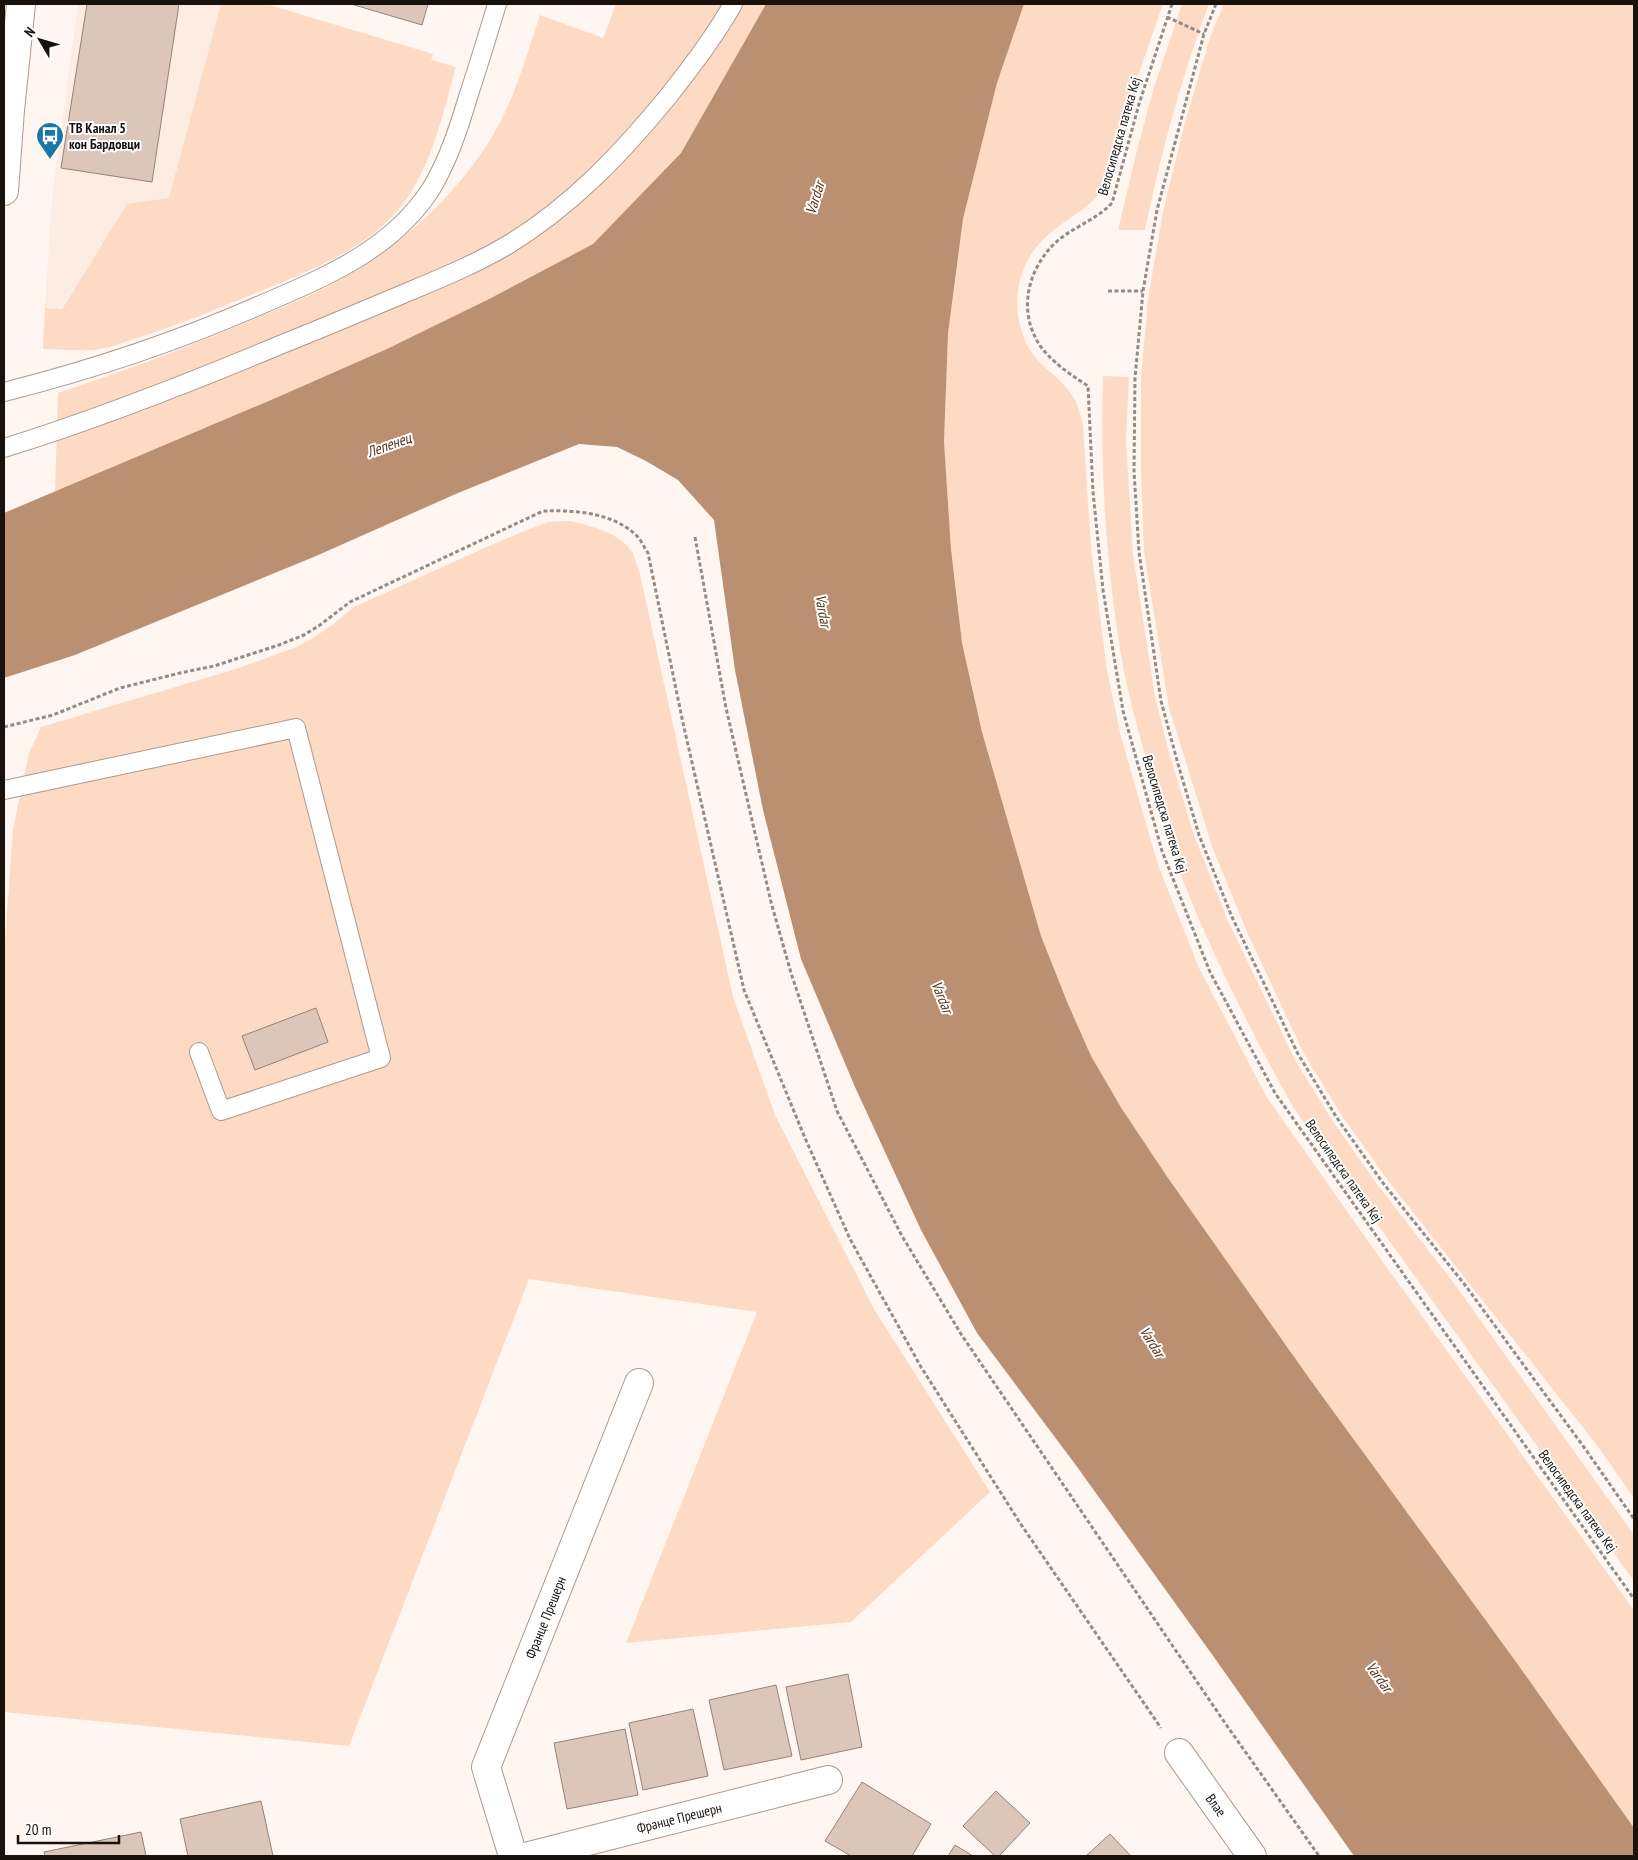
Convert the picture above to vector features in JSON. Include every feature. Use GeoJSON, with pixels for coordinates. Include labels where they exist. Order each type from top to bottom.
{"type":"FeatureCollection","features":[{"type":"Feature","properties":{"kind":"street"},"geometry":{"type":"LineString","coordinates":[[4,191],[21,4]]}},
{"type":"Feature","properties":{"kind":"street","name":"Францe Прешерн"},"geometry":{"type":"LineString","coordinates":[[513,1856],[486,1767],[639,1383]]}},
{"type":"Feature","properties":{"kind":"street","name":"Влае"},"geometry":{"type":"LineString","coordinates":[[1179,1753],[1252,1856]]}},
{"type":"Feature","properties":{"kind":"street","name":"Франце Прешерн"},"geometry":{"type":"LineString","coordinates":[[529,1856],[828,1780]]}},
{"type":"Feature","properties":{"kind":"lane"},"geometry":{"type":"LineString","coordinates":[[4,392],[106,364],[180,338],[317,280],[364,255],[399,228],[430,189],[456,138],[497,4]]}},
{"type":"Feature","properties":{"kind":"lane"},"geometry":{"type":"LineString","coordinates":[[4,448],[57,432],[238,363],[459,270],[506,246],[569,201],[631,141],[711,41],[733,4]]}},
{"type":"Feature","properties":{"kind":"lane"},"geometry":{"type":"LineString","coordinates":[[4,790],[296,728],[381,1058],[221,1111],[199,1052]]}},
{"type":"Feature","properties":{"kind":"path","name":"Велосипедска патека Кеј"},"geometry":{"type":"LineString","coordinates":[[1172,4],[1139,104],[1112,203],[1102,213],[1054,244],[1032,277],[1028,290],[1027,307],[1029,321],[1041,347],[1068,373],[1088,386],[1093,492],[1103,590],[1123,711],[1162,851],[1210,972],[1275,1093],[1634,1599]]}},
{"type":"Feature","properties":{"kind":"path"},"geometry":{"type":"LineString","coordinates":[[1216,4],[1204,34],[1156,210],[1143,290],[1135,378],[1134,471],[1139,552],[1161,701],[1199,835],[1232,917],[1298,1054],[1337,1118],[1383,1183],[1465,1285],[1634,1519]]}},
{"type":"Feature","properties":{"kind":"path"},"geometry":{"type":"LineString","coordinates":[[1167,17],[1204,34]]}},
{"type":"Feature","properties":{"kind":"path"},"geometry":{"type":"LineString","coordinates":[[1108,291],[1143,290]]}},
{"type":"Feature","properties":{"kind":"path"},"geometry":{"type":"LineString","coordinates":[[4,727],[53,714],[120,688],[214,666],[279,645],[320,625],[350,602],[543,511],[565,510],[593,513],[616,522],[636,534],[648,553],[683,723],[744,990],[804,1138],[850,1239],[921,1367],[1020,1523],[1179,1753]]}},
{"type":"Feature","properties":{"kind":"path"},"geometry":{"type":"LineString","coordinates":[[694,537],[726,708],[771,902],[791,973],[837,1111],[902,1236],[961,1334],[1225,1723],[1319,1856]]}},
{"type":"Feature","properties":{"kind":"shaded area"},"geometry":{"type":"Polygon","coordinates":[[[78,4],[221,4],[169,198],[127,204],[61,309],[45,308],[52,199],[78,4]]]}},
{"type":"Feature","properties":{"kind":"shaded area"},"geometry":{"type":"Polygon","coordinates":[[[221,4],[266,4],[433,54],[431,60],[456,67],[436,137],[415,186],[391,218],[375,233],[337,257],[276,285],[200,316],[111,347],[86,350],[43,349],[45,308],[62,309],[127,204],[169,198],[221,4]]]}},
{"type":"Feature","properties":{"kind":"shaded area"},"geometry":{"type":"Polygon","coordinates":[[[616,4],[766,4],[681,153],[593,244],[489,299],[388,349],[55,492],[58,393],[228,330],[325,288],[376,258],[400,240],[444,199],[464,177],[481,153],[497,128],[510,100],[540,15],[603,38],[616,4]]]}},
{"type":"Feature","properties":{"kind":"shaded area"},"geometry":{"type":"Polygon","coordinates":[[[1024,4],[1163,4],[1136,82],[1111,175],[1105,186],[1091,202],[1048,235],[1037,246],[1023,271],[1017,299],[1021,329],[1026,343],[1035,357],[1072,395],[1077,403],[1081,417],[1091,548],[1107,670],[1121,737],[1158,865],[1199,968],[1266,1096],[1375,1251],[1634,1610],[1634,1828],[1514,1659],[1309,1378],[1166,1175],[1122,1109],[1091,1056],[1041,936],[982,732],[962,643],[951,549],[944,442],[948,335],[963,219],[997,83],[1024,4]]]}},
{"type":"Feature","properties":{"kind":"shaded area"},"geometry":{"type":"Polygon","coordinates":[[[1182,4],[1209,4],[1172,116],[1145,230],[1118,230],[1155,84],[1182,4]]]}},
{"type":"Feature","properties":{"kind":"shaded area"},"geometry":{"type":"Polygon","coordinates":[[[1224,4],[1634,4],[1634,1498],[1596,1444],[1390,1183],[1342,1116],[1303,1052],[1247,932],[1213,849],[1169,708],[1144,551],[1141,471],[1141,379],[1148,299],[1163,212],[1184,126],[1210,37],[1224,4]]]}},
{"type":"Feature","properties":{"kind":"shaded area"},"geometry":{"type":"Polygon","coordinates":[[[1103,376],[1129,377],[1126,441],[1133,555],[1155,696],[1169,753],[1194,835],[1228,921],[1295,1060],[1332,1120],[1376,1183],[1453,1282],[1634,1535],[1634,1581],[1293,1107],[1244,1015],[1214,953],[1186,889],[1168,838],[1128,690],[1122,660],[1116,625],[1105,519],[1102,447],[1103,376]]]}},
{"type":"Feature","properties":{"kind":"shaded area"},"geometry":{"type":"Polygon","coordinates":[[[570,521],[604,531],[620,539],[632,552],[639,570],[733,997],[775,1115],[874,1309],[990,1492],[851,1622],[626,1643],[757,1312],[529,1279],[349,1746],[4,1712],[4,955],[13,829],[29,753],[41,727],[236,669],[294,648],[332,625],[354,607],[500,541],[548,522],[570,521]]]}},
{"type":"Feature","properties":{"kind":"water"},"geometry":{"type":"Polygon","coordinates":[[[766,4],[1024,4],[997,83],[963,219],[948,334],[944,442],[951,549],[962,643],[982,732],[1041,936],[1091,1056],[1122,1109],[1166,1175],[1309,1378],[1514,1659],[1634,1828],[1634,1856],[1354,1856],[1075,1464],[977,1333],[921,1230],[855,1087],[801,959],[763,810],[735,670],[714,520],[678,480],[617,447],[579,444],[458,493],[316,556],[75,655],[4,678],[4,513],[387,349],[489,299],[593,244],[681,153],[766,4]]]}},
{"type":"Feature","properties":{"kind":"building"},"geometry":{"type":"Polygon","coordinates":[[[87,4],[179,4],[152,182],[61,168],[87,4]]]}},
{"type":"Feature","properties":{"kind":"building"},"geometry":{"type":"Polygon","coordinates":[[[351,4],[428,4],[422,25],[351,4]]]}},
{"type":"Feature","properties":{"kind":"building"},"geometry":{"type":"Polygon","coordinates":[[[316,1008],[328,1042],[255,1070],[242,1036],[316,1008]]]}},
{"type":"Feature","properties":{"kind":"building"},"geometry":{"type":"Polygon","coordinates":[[[848,1674],[862,1747],[801,1760],[786,1687],[848,1674]]]}},
{"type":"Feature","properties":{"kind":"building"},"geometry":{"type":"Polygon","coordinates":[[[776,1685],[792,1756],[724,1770],[709,1700],[776,1685]]]}},
{"type":"Feature","properties":{"kind":"building"},"geometry":{"type":"Polygon","coordinates":[[[693,1709],[708,1776],[643,1790],[629,1723],[693,1709]]]}},
{"type":"Feature","properties":{"kind":"building"},"geometry":{"type":"Polygon","coordinates":[[[625,1729],[638,1795],[567,1809],[554,1743],[625,1729]]]}},
{"type":"Feature","properties":{"kind":"building"},"geometry":{"type":"Polygon","coordinates":[[[862,1782],[931,1824],[912,1856],[851,1856],[825,1841],[862,1782]]]}},
{"type":"Feature","properties":{"kind":"building"},"geometry":{"type":"Polygon","coordinates":[[[996,1791],[1030,1823],[999,1856],[995,1856],[963,1826],[996,1791]]]}},
{"type":"Feature","properties":{"kind":"building"},"geometry":{"type":"Polygon","coordinates":[[[261,1801],[273,1856],[188,1856],[180,1819],[261,1801]]]}},
{"type":"Feature","properties":{"kind":"building"},"geometry":{"type":"Polygon","coordinates":[[[141,1832],[146,1856],[45,1856],[44,1852],[141,1832]]]}},
{"type":"Feature","properties":{"kind":"building"},"geometry":{"type":"Polygon","coordinates":[[[1110,1834],[1131,1856],[1086,1856],[1110,1834]]]}},
{"type":"Feature","properties":{"kind":"building"},"geometry":{"type":"Polygon","coordinates":[[[955,1845],[973,1856],[948,1856],[955,1845]]]}},
{"type":"Feature","properties":{"kind":"place","name":"ТВ Канал 5 кон Бардовци"},"geometry":{"type":"Point","coordinates":[50,160]}},
{"type":"Feature","properties":{"kind":"water label","name":"Vardar"},"geometry":{"type":"Point","coordinates":[815,198]}},
{"type":"Feature","properties":{"kind":"water label","name":"Лепенец"},"geometry":{"type":"Point","coordinates":[389,445]}},
{"type":"Feature","properties":{"kind":"water label","name":"Vardar"},"geometry":{"type":"Point","coordinates":[823,611]}},
{"type":"Feature","properties":{"kind":"water label","name":"Vardar"},"geometry":{"type":"Point","coordinates":[942,997]}},
{"type":"Feature","properties":{"kind":"water label","name":"Vardar"},"geometry":{"type":"Point","coordinates":[1152,1342]}},
{"type":"Feature","properties":{"kind":"water label","name":"Vardar"},"geometry":{"type":"Point","coordinates":[1379,1677]}}]}
